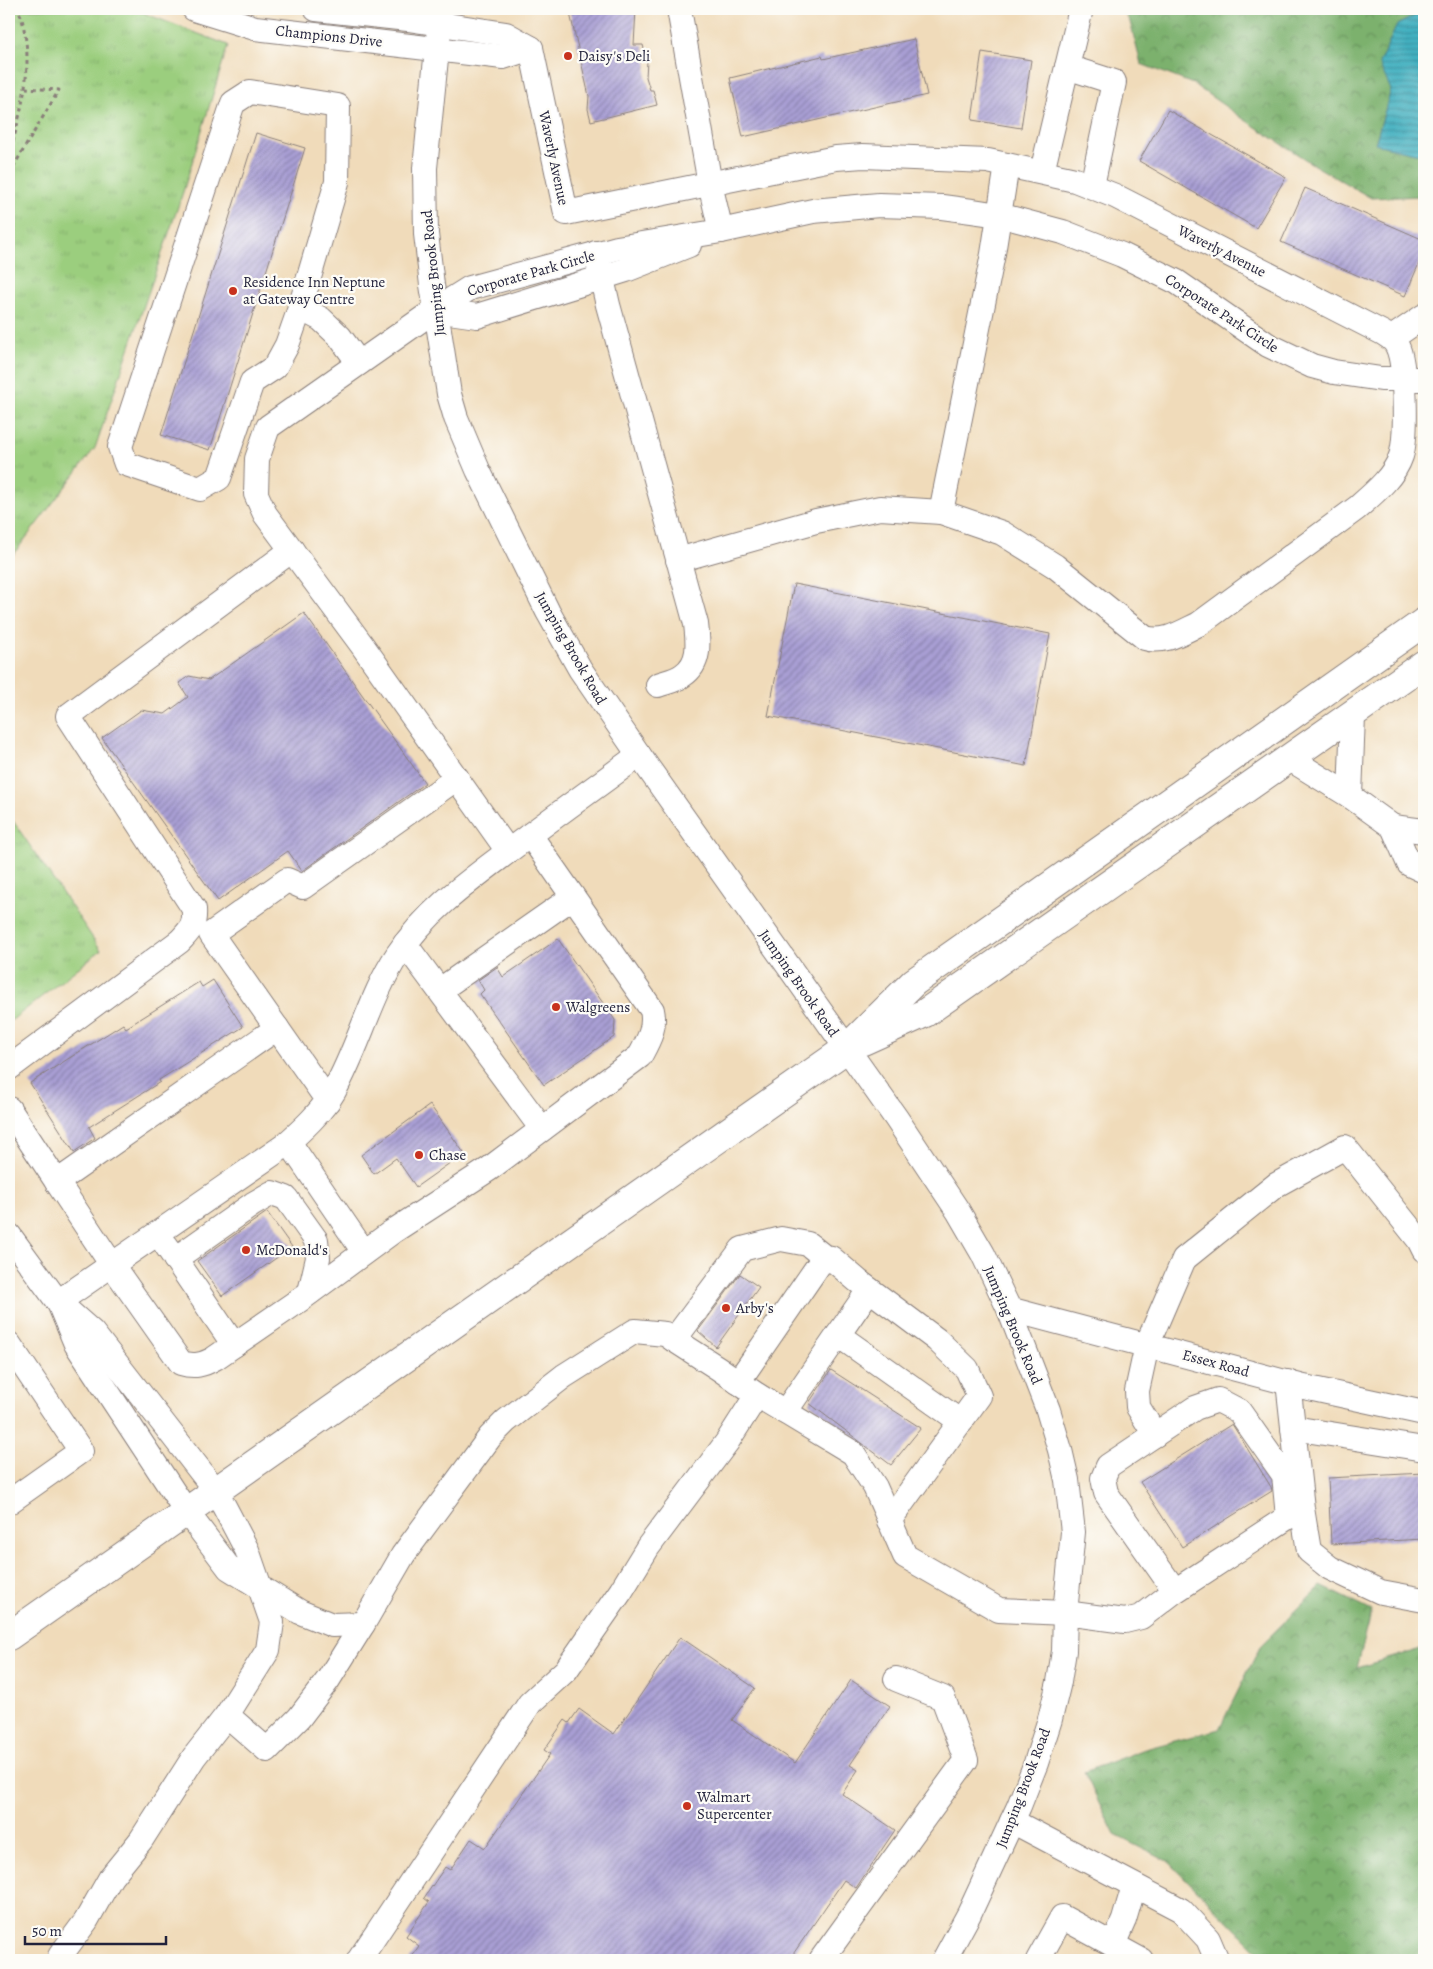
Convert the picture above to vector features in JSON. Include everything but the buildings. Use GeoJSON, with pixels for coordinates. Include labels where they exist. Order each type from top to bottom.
{"type":"FeatureCollection","features":[{"type":"Feature","properties":{"kind":"highway"},"geometry":{"type":"LineString","coordinates":[[9,1636],[846,1049],[914,982],[1424,622]]}},
{"type":"Feature","properties":{"kind":"highway"},"geometry":{"type":"LineString","coordinates":[[846,1049],[925,1013],[1424,664]]}},
{"type":"Feature","properties":{"kind":"street","name":"Champions Drive"},"geometry":{"type":"LineString","coordinates":[[194,9],[256,28],[275,19],[436,49]]}},
{"type":"Feature","properties":{"kind":"street","name":"Champions Drive"},"geometry":{"type":"LineString","coordinates":[[316,9],[440,16]]}},
{"type":"Feature","properties":{"kind":"street"},"geometry":{"type":"LineString","coordinates":[[679,9],[720,231]]}},
{"type":"Feature","properties":{"kind":"street"},"geometry":{"type":"LineString","coordinates":[[1042,172],[1081,9]]}},
{"type":"Feature","properties":{"kind":"street"},"geometry":{"type":"LineString","coordinates":[[440,16],[506,34],[531,48]]}},
{"type":"Feature","properties":{"kind":"street","name":"Jumping Brook Road"},"geometry":{"type":"LineString","coordinates":[[440,16],[426,147],[426,234],[435,310],[449,394],[456,418],[478,470],[563,641],[580,668],[638,755],[896,1118],[958,1211],[1009,1309],[1048,1410],[1060,1450],[1067,1480],[1073,1532],[1064,1651],[1050,1719],[1036,1763],[1012,1821],[969,1914],[944,1960]]}},
{"type":"Feature","properties":{"kind":"street"},"geometry":{"type":"LineString","coordinates":[[436,49],[503,57],[531,48]]}},
{"type":"Feature","properties":{"kind":"street","name":"Waverly Avenue"},"geometry":{"type":"LineString","coordinates":[[531,48],[566,213],[850,157],[965,160],[1006,165],[1042,172],[1092,186],[1115,196],[1392,338]]}},
{"type":"Feature","properties":{"kind":"street"},"geometry":{"type":"LineString","coordinates":[[1067,67],[1114,82],[1092,186]]}},
{"type":"Feature","properties":{"kind":"street"},"geometry":{"type":"LineString","coordinates":[[250,92],[338,106],[337,182],[300,308],[287,345],[275,366],[252,382],[219,478],[200,489],[126,464],[120,447],[233,103],[250,92]]}},
{"type":"Feature","properties":{"kind":"street"},"geometry":{"type":"LineString","coordinates":[[941,512],[993,254],[1006,165]]}},
{"type":"Feature","properties":{"kind":"street","name":"Corporate Park Circle"},"geometry":{"type":"LineString","coordinates":[[435,310],[470,288],[596,253],[720,231],[813,211],[879,205],[942,207],[999,215],[1032,223],[1092,242],[1150,268],[1200,297],[1268,345],[1312,366],[1334,372],[1381,379],[1417,377]]}},
{"type":"Feature","properties":{"kind":"street","name":"Corporate Park Circle"},"geometry":{"type":"LineString","coordinates":[[435,310],[477,316],[650,262],[720,231]]}},
{"type":"Feature","properties":{"kind":"street"},"geometry":{"type":"LineString","coordinates":[[596,253],[696,624],[698,655],[692,666],[683,675],[658,685]]}},
{"type":"Feature","properties":{"kind":"street"},"geometry":{"type":"LineString","coordinates":[[300,308],[321,319],[340,337],[359,363]]}},
{"type":"Feature","properties":{"kind":"street"},"geometry":{"type":"LineString","coordinates":[[435,310],[268,427],[256,459],[256,494],[265,514],[368,652],[508,851]]}},
{"type":"Feature","properties":{"kind":"street"},"geometry":{"type":"LineString","coordinates":[[678,560],[816,521],[880,508],[941,512],[1002,533],[1056,566],[1145,638],[1153,640],[1170,637],[1199,624],[1357,508],[1389,476],[1401,456],[1405,403],[1417,377],[1392,338],[1424,316]]}},
{"type":"Feature","properties":{"kind":"street"},"geometry":{"type":"LineString","coordinates":[[292,550],[68,716],[194,909],[203,927],[328,1101]]}},
{"type":"Feature","properties":{"kind":"street"},"geometry":{"type":"LineString","coordinates":[[1350,796],[1353,715]]}},
{"type":"Feature","properties":{"kind":"street"},"geometry":{"type":"LineString","coordinates":[[58,1302],[289,1142],[302,1130],[334,1092],[354,1052],[366,1019],[383,982],[398,954],[429,915],[471,879],[638,755]]}},
{"type":"Feature","properties":{"kind":"street"},"geometry":{"type":"LineString","coordinates":[[1290,759],[1350,796],[1393,827],[1424,831]]}},
{"type":"Feature","properties":{"kind":"street"},"geometry":{"type":"LineString","coordinates":[[9,1068],[180,941],[192,928],[203,927],[288,880],[303,887],[457,778]]}},
{"type":"Feature","properties":{"kind":"street"},"geometry":{"type":"LineString","coordinates":[[1393,827],[1409,864],[1424,871]]}},
{"type":"Feature","properties":{"kind":"street"},"geometry":{"type":"LineString","coordinates":[[9,1109],[112,1265],[181,1363],[191,1366],[207,1363],[310,1292],[392,1232],[488,1169],[640,1056],[649,1040],[654,1024],[652,1010],[530,835]]}},
{"type":"Feature","properties":{"kind":"street"},"geometry":{"type":"LineString","coordinates":[[440,990],[573,897]]}},
{"type":"Feature","properties":{"kind":"street"},"geometry":{"type":"LineString","coordinates":[[405,944],[542,1129]]}},
{"type":"Feature","properties":{"kind":"street"},"geometry":{"type":"LineString","coordinates":[[58,1182],[276,1028]]}},
{"type":"Feature","properties":{"kind":"street"},"geometry":{"type":"LineString","coordinates":[[289,1142],[364,1252]]}},
{"type":"Feature","properties":{"kind":"street"},"geometry":{"type":"LineString","coordinates":[[1154,1435],[1138,1407],[1136,1391],[1147,1345],[1184,1259],[1276,1185],[1346,1147],[1419,1240],[1424,1250]]}},
{"type":"Feature","properties":{"kind":"street"},"geometry":{"type":"LineString","coordinates":[[175,1258],[272,1193],[286,1198],[316,1240],[318,1258],[310,1292]]}},
{"type":"Feature","properties":{"kind":"street"},"geometry":{"type":"LineString","coordinates":[[158,1233],[234,1345]]}},
{"type":"Feature","properties":{"kind":"street"},"geometry":{"type":"LineString","coordinates":[[9,1235],[58,1302],[92,1332],[216,1491],[248,1550],[258,1586],[272,1622],[268,1650],[227,1715],[194,1757],[141,1840],[111,1878],[86,1921],[60,1956],[64,1960]]}},
{"type":"Feature","properties":{"kind":"street"},"geometry":{"type":"LineString","coordinates":[[674,1340],[742,1249],[781,1239],[808,1244],[828,1260]]}},
{"type":"Feature","properties":{"kind":"street"},"geometry":{"type":"LineString","coordinates":[[359,1960],[530,1703],[566,1670],[621,1591],[648,1547],[727,1442],[747,1389],[820,1263],[831,1258],[870,1290],[938,1340],[967,1369],[979,1396],[889,1521]]}},
{"type":"Feature","properties":{"kind":"street"},"geometry":{"type":"LineString","coordinates":[[785,1412],[870,1290]]}},
{"type":"Feature","properties":{"kind":"street"},"geometry":{"type":"LineString","coordinates":[[58,1302],[76,1344],[186,1512],[229,1568],[300,1612],[332,1625],[363,1624]]}},
{"type":"Feature","properties":{"kind":"street","name":"Essex Road"},"geometry":{"type":"LineString","coordinates":[[1009,1309],[1288,1382],[1424,1413]]}},
{"type":"Feature","properties":{"kind":"street"},"geometry":{"type":"LineString","coordinates":[[227,1715],[267,1750],[300,1718],[328,1680],[403,1555],[490,1437],[506,1421],[564,1376],[635,1331],[664,1334],[747,1389],[853,1453],[875,1487],[906,1556],[998,1610],[1066,1613],[1126,1621],[1141,1617],[1175,1591],[1288,1516],[1284,1475],[1239,1411],[1218,1400],[1195,1408],[1108,1466],[1103,1478],[1106,1493],[1175,1591]]}},
{"type":"Feature","properties":{"kind":"street"},"geometry":{"type":"LineString","coordinates":[[838,1335],[961,1422]]}},
{"type":"Feature","properties":{"kind":"street"},"geometry":{"type":"LineString","coordinates":[[9,1344],[82,1451],[9,1502]]}},
{"type":"Feature","properties":{"kind":"street"},"geometry":{"type":"LineString","coordinates":[[1288,1382],[1302,1508],[1309,1551],[1330,1568],[1381,1592],[1424,1600]]}},
{"type":"Feature","properties":{"kind":"street"},"geometry":{"type":"LineString","coordinates":[[1293,1428],[1424,1449]]}},
{"type":"Feature","properties":{"kind":"street"},"geometry":{"type":"LineString","coordinates":[[821,1960],[966,1760],[943,1698],[896,1679]]}},
{"type":"Feature","properties":{"kind":"street"},"geometry":{"type":"LineString","coordinates":[[1012,1821],[1180,1910],[1208,1939],[1217,1960]]}},
{"type":"Feature","properties":{"kind":"street"},"geometry":{"type":"LineString","coordinates":[[1112,1945],[1124,1920],[1134,1886]]}},
{"type":"Feature","properties":{"kind":"street"},"geometry":{"type":"LineString","coordinates":[[1038,1960],[1062,1918],[1141,1960]]}},
{"type":"Feature","properties":{"kind":"path"},"geometry":{"type":"LineString","coordinates":[[9,158],[26,88],[28,52],[22,16],[17,9]]}},
{"type":"Feature","properties":{"kind":"path"},"geometry":{"type":"LineString","coordinates":[[9,174],[59,90],[26,88]]}},
{"type":"Feature","properties":{"kind":"green space"},"geometry":{"type":"Polygon","coordinates":[[[9,9],[133,9],[228,45],[183,192],[95,448],[9,560],[9,9]]]}},
{"type":"Feature","properties":{"kind":"green space"},"geometry":{"type":"Polygon","coordinates":[[[1122,9],[1424,9],[1424,11],[1397,25],[1391,90],[1375,144],[1424,155],[1424,196],[1371,198],[1314,165],[1193,84],[1141,64],[1130,22],[1122,9]]]}},
{"type":"Feature","properties":{"kind":"green space"},"geometry":{"type":"Polygon","coordinates":[[[9,815],[101,950],[12,1020],[9,1020],[9,815]]]}},
{"type":"Feature","properties":{"kind":"green space"},"geometry":{"type":"Polygon","coordinates":[[[1321,1586],[1372,1611],[1357,1668],[1424,1648],[1424,1960],[1266,1960],[1169,1862],[1115,1835],[1084,1772],[1145,1749],[1219,1729],[1261,1645],[1321,1586]]]}},
{"type":"Feature","properties":{"kind":"water"},"geometry":{"type":"Polygon","coordinates":[[[1424,11],[1424,155],[1375,144],[1391,90],[1379,63],[1397,25],[1424,11]]]}},
{"type":"Feature","properties":{"kind":"place","name":"Daisy's Deli"},"geometry":{"type":"Point","coordinates":[568,56]}},
{"type":"Feature","properties":{"kind":"place","name":"Residence Inn Neptune at Gateway Centre"},"geometry":{"type":"Point","coordinates":[233,291]}},
{"type":"Feature","properties":{"kind":"place","name":"Walgreens"},"geometry":{"type":"Point","coordinates":[556,1007]}},
{"type":"Feature","properties":{"kind":"place","name":"Chase"},"geometry":{"type":"Point","coordinates":[419,1155]}},
{"type":"Feature","properties":{"kind":"place","name":"McDonald's"},"geometry":{"type":"Point","coordinates":[246,1250]}},
{"type":"Feature","properties":{"kind":"place","name":"Arby's"},"geometry":{"type":"Point","coordinates":[726,1308]}},
{"type":"Feature","properties":{"kind":"place","name":"Walmart Supercenter"},"geometry":{"type":"Point","coordinates":[687,1806]}}]}
